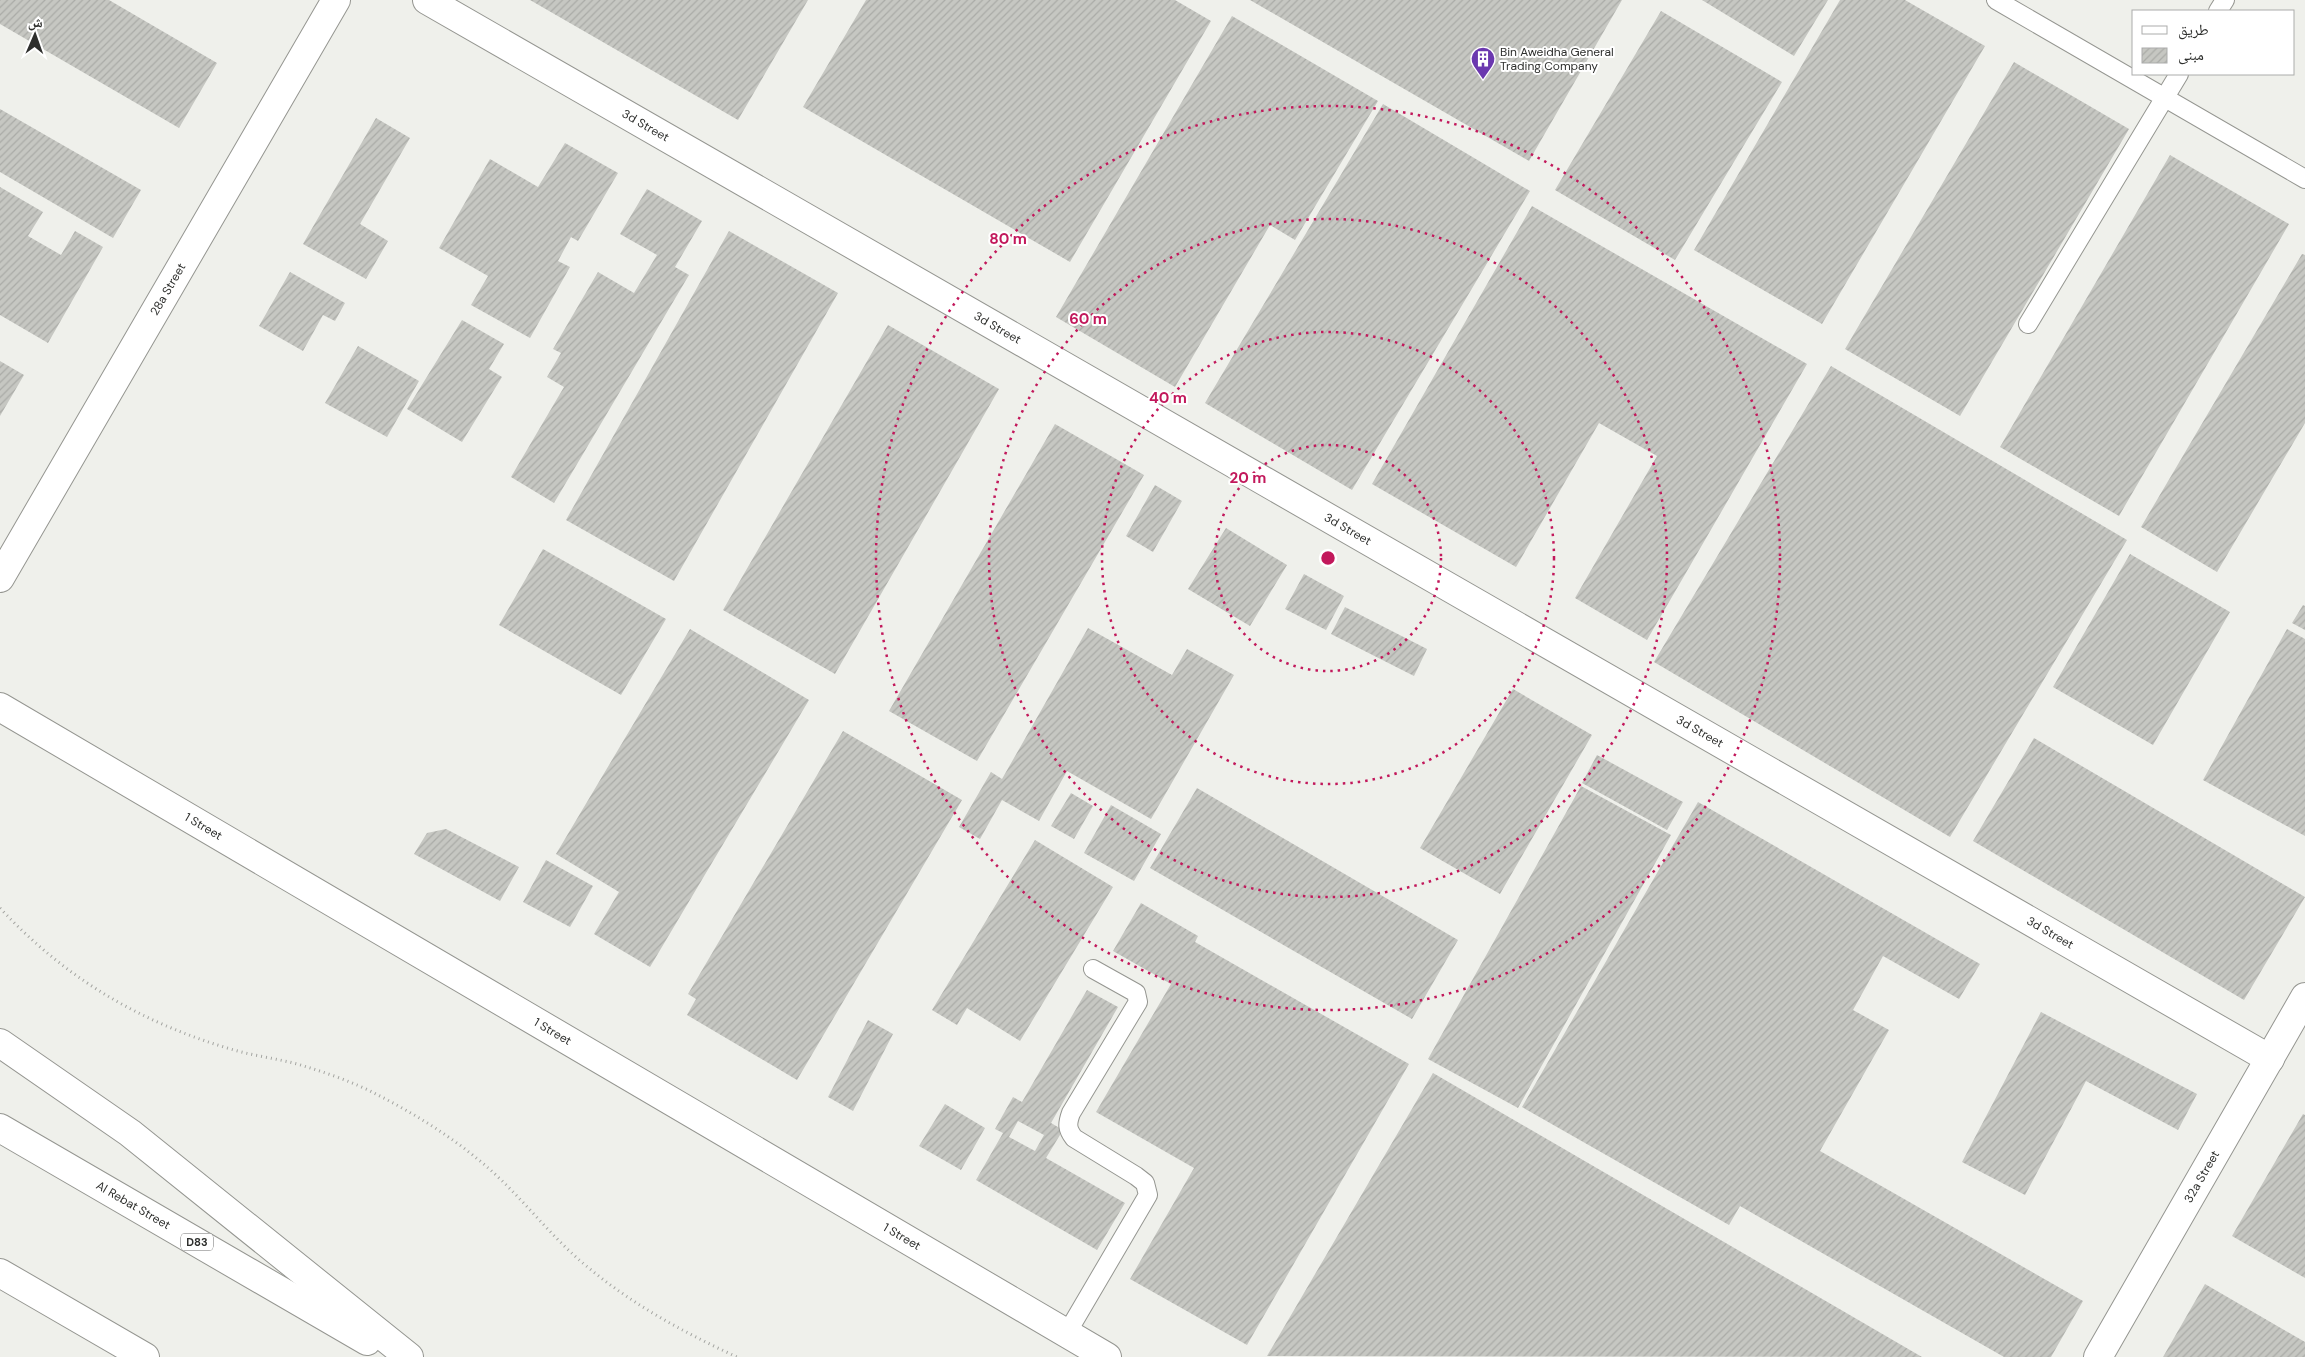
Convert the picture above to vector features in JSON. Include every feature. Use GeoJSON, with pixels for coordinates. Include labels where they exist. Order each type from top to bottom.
{"type":"FeatureCollection","features":[{"type":"Feature","properties":{"kind":"main road","name":"28a Street"},"geometry":{"type":"LineString","coordinates":[[0,578],[336,0]]}},
{"type":"Feature","properties":{"kind":"main road","name":"3d Street"},"geometry":{"type":"LineString","coordinates":[[427,0],[2270,1059]]}},
{"type":"Feature","properties":{"kind":"main road","name":"1 Street"},"geometry":{"type":"LineString","coordinates":[[0,707],[1107,1357]]}},
{"type":"Feature","properties":{"kind":"main road","name":"32a Street"},"geometry":{"type":"LineString","coordinates":[[2098,1357],[2305,997]]}},
{"type":"Feature","properties":{"kind":"main road"},"geometry":{"type":"LineString","coordinates":[[0,1043],[130,1133],[409,1357]]}},
{"type":"Feature","properties":{"kind":"main road","name":"Al Rebat Street"},"geometry":{"type":"LineString","coordinates":[[0,1128],[395,1357]]}},
{"type":"Feature","properties":{"kind":"main road"},"geometry":{"type":"LineString","coordinates":[[0,1273],[145,1357]]}},
{"type":"Feature","properties":{"kind":"lane"},"geometry":{"type":"LineString","coordinates":[[1996,0],[2305,180]]}},
{"type":"Feature","properties":{"kind":"lane"},"geometry":{"type":"LineString","coordinates":[[2028,324],[2178,75]]}},
{"type":"Feature","properties":{"kind":"lane"},"geometry":{"type":"LineString","coordinates":[[1066,1333],[1148,1195],[1145,1183],[1074,1138],[1068,1131],[1071,1113],[1138,1002],[1136,994],[1094,969]]}},
{"type":"Feature","properties":{"kind":"path"},"geometry":{"type":"LineString","coordinates":[[0,908],[15,924],[65,968],[117,1004],[174,1031],[235,1050],[307,1066],[375,1093],[438,1130],[496,1175],[545,1229],[590,1269],[638,1305],[680,1330],[737,1357]]}},
{"type":"Feature","properties":{"kind":"building"},"geometry":{"type":"Polygon","coordinates":[[[0,0],[109,0],[217,63],[179,128],[0,24],[0,0]]]}},
{"type":"Feature","properties":{"kind":"building"},"geometry":{"type":"Polygon","coordinates":[[[530,0],[808,0],[738,120],[530,0]]]}},
{"type":"Feature","properties":{"kind":"building"},"geometry":{"type":"Polygon","coordinates":[[[866,0],[1175,0],[1211,21],[1070,262],[803,107],[866,0]]]}},
{"type":"Feature","properties":{"kind":"building","name":"Bin Aweidha General Trading Company"},"geometry":{"type":"Polygon","coordinates":[[[1250,0],[1622,0],[1529,161],[1250,0]]]}},
{"type":"Feature","properties":{"kind":"building"},"geometry":{"type":"Polygon","coordinates":[[[1702,0],[1828,0],[1794,56],[1702,0]]]}},
{"type":"Feature","properties":{"kind":"building"},"geometry":{"type":"Polygon","coordinates":[[[1840,0],[1905,0],[1985,46],[1822,324],[1694,250],[1840,0]]]}},
{"type":"Feature","properties":{"kind":"building"},"geometry":{"type":"Polygon","coordinates":[[[1661,11],[1782,82],[1675,260],[1555,190],[1661,11]]]}},
{"type":"Feature","properties":{"kind":"building"},"geometry":{"type":"Polygon","coordinates":[[[1232,16],[1378,101],[1295,240],[1270,225],[1175,387],[1056,317],[1232,16]]]}},
{"type":"Feature","properties":{"kind":"building"},"geometry":{"type":"Polygon","coordinates":[[[2014,62],[2129,129],[1960,416],[1845,349],[2014,62]]]}},
{"type":"Feature","properties":{"kind":"building"},"geometry":{"type":"Polygon","coordinates":[[[1383,104],[1530,191],[1352,490],[1205,403],[1383,104]]]}},
{"type":"Feature","properties":{"kind":"building"},"geometry":{"type":"Polygon","coordinates":[[[0,109],[141,190],[113,238],[0,172],[0,109]]]}},
{"type":"Feature","properties":{"kind":"building"},"geometry":{"type":"Polygon","coordinates":[[[376,118],[410,138],[360,224],[388,241],[366,279],[303,244],[376,118]]]}},
{"type":"Feature","properties":{"kind":"building"},"geometry":{"type":"Polygon","coordinates":[[[565,143],[618,173],[578,241],[571,237],[558,261],[570,267],[530,338],[471,305],[488,276],[439,248],[490,159],[538,187],[565,143]]]}},
{"type":"Feature","properties":{"kind":"building"},"geometry":{"type":"Polygon","coordinates":[[[2170,155],[2289,224],[2119,516],[2000,447],[2170,155]]]}},
{"type":"Feature","properties":{"kind":"building"},"geometry":{"type":"Polygon","coordinates":[[[0,187],[43,212],[28,236],[61,255],[75,231],[103,247],[48,343],[0,315],[0,187]]]}},
{"type":"Feature","properties":{"kind":"building"},"geometry":{"type":"Polygon","coordinates":[[[647,189],[702,221],[675,267],[689,275],[554,503],[511,477],[564,387],[547,377],[561,353],[553,349],[598,272],[634,293],[657,255],[620,234],[647,189]]]}},
{"type":"Feature","properties":{"kind":"building"},"geometry":{"type":"Polygon","coordinates":[[[1532,206],[1807,364],[1647,640],[1575,598],[1657,456],[1599,423],[1516,567],[1372,484],[1532,206]]]}},
{"type":"Feature","properties":{"kind":"building"},"geometry":{"type":"Polygon","coordinates":[[[729,231],[838,293],[674,581],[566,520],[729,231]]]}},
{"type":"Feature","properties":{"kind":"building"},"geometry":{"type":"Polygon","coordinates":[[[2302,254],[2305,255],[2305,423],[2217,572],[2141,527],[2302,254]]]}},
{"type":"Feature","properties":{"kind":"building"},"geometry":{"type":"Polygon","coordinates":[[[290,272],[345,303],[335,321],[323,315],[303,351],[259,326],[290,272]]]}},
{"type":"Feature","properties":{"kind":"building"},"geometry":{"type":"Polygon","coordinates":[[[462,320],[504,344],[489,369],[502,377],[462,442],[407,409],[462,320]]]}},
{"type":"Feature","properties":{"kind":"building"},"geometry":{"type":"Polygon","coordinates":[[[888,325],[999,389],[835,674],[723,610],[888,325]]]}},
{"type":"Feature","properties":{"kind":"building"},"geometry":{"type":"Polygon","coordinates":[[[358,346],[419,381],[387,437],[325,403],[358,346]]]}},
{"type":"Feature","properties":{"kind":"building"},"geometry":{"type":"Polygon","coordinates":[[[0,361],[24,375],[0,416],[0,361]]]}},
{"type":"Feature","properties":{"kind":"building"},"geometry":{"type":"Polygon","coordinates":[[[1831,366],[2127,540],[1950,837],[1654,662],[1831,366]]]}},
{"type":"Feature","properties":{"kind":"building"},"geometry":{"type":"Polygon","coordinates":[[[1055,424],[1144,475],[977,761],[889,711],[1055,424]]]}},
{"type":"Feature","properties":{"kind":"building"},"geometry":{"type":"Polygon","coordinates":[[[1155,485],[1182,501],[1153,552],[1126,536],[1155,485]]]}},
{"type":"Feature","properties":{"kind":"building"},"geometry":{"type":"Polygon","coordinates":[[[1226,528],[1287,565],[1250,626],[1188,589],[1226,528]]]}},
{"type":"Feature","properties":{"kind":"building"},"geometry":{"type":"Polygon","coordinates":[[[543,549],[666,619],[621,695],[499,625],[543,549]]]}},
{"type":"Feature","properties":{"kind":"building"},"geometry":{"type":"Polygon","coordinates":[[[2130,554],[2230,612],[2153,745],[2053,687],[2130,554]]]}},
{"type":"Feature","properties":{"kind":"building"},"geometry":{"type":"Polygon","coordinates":[[[1304,574],[1344,596],[1326,630],[1285,609],[1304,574]]]}},
{"type":"Feature","properties":{"kind":"building"},"geometry":{"type":"Polygon","coordinates":[[[2303,605],[2305,606],[2305,630],[2292,623],[2303,605]]]}},
{"type":"Feature","properties":{"kind":"building"},"geometry":{"type":"Polygon","coordinates":[[[1345,607],[1427,649],[1414,676],[1331,634],[1345,607]]]}},
{"type":"Feature","properties":{"kind":"building"},"geometry":{"type":"Polygon","coordinates":[[[1088,628],[1172,675],[1187,649],[1234,675],[1151,819],[1067,771],[1039,821],[1002,800],[980,839],[959,827],[991,772],[1002,779],[1088,628]]]}},
{"type":"Feature","properties":{"kind":"building"},"geometry":{"type":"Polygon","coordinates":[[[690,629],[809,700],[650,967],[594,934],[619,892],[556,854],[690,629]]]}},
{"type":"Feature","properties":{"kind":"building"},"geometry":{"type":"Polygon","coordinates":[[[2287,629],[2305,639],[2305,836],[2203,780],[2287,629]]]}},
{"type":"Feature","properties":{"kind":"building"},"geometry":{"type":"Polygon","coordinates":[[[1513,689],[1592,735],[1500,894],[1420,848],[1513,689]]]}},
{"type":"Feature","properties":{"kind":"building"},"geometry":{"type":"Polygon","coordinates":[[[843,731],[962,800],[797,1080],[687,1015],[696,999],[688,994],[843,731]]]}},
{"type":"Feature","properties":{"kind":"building"},"geometry":{"type":"Polygon","coordinates":[[[2034,738],[2305,897],[2244,1000],[1973,841],[2034,738]]]}},
{"type":"Feature","properties":{"kind":"building"},"geometry":{"type":"Polygon","coordinates":[[[1597,755],[1683,802],[1667,830],[1582,783],[1597,755]]]}},
{"type":"Feature","properties":{"kind":"building"},"geometry":{"type":"Polygon","coordinates":[[[1581,786],[1671,835],[1518,1108],[1428,1059],[1581,786]]]}},
{"type":"Feature","properties":{"kind":"building"},"geometry":{"type":"Polygon","coordinates":[[[1197,788],[1458,940],[1412,1019],[1150,868],[1197,788]]]}},
{"type":"Feature","properties":{"kind":"building"},"geometry":{"type":"Polygon","coordinates":[[[1071,793],[1093,806],[1074,839],[1051,826],[1071,793]]]}},
{"type":"Feature","properties":{"kind":"building"},"geometry":{"type":"Polygon","coordinates":[[[1698,802],[1980,964],[1959,999],[1883,956],[1853,1010],[1889,1030],[1820,1151],[2083,1301],[2051,1357],[2004,1357],[1740,1206],[1729,1225],[1522,1107],[1698,802]]]}},
{"type":"Feature","properties":{"kind":"building"},"geometry":{"type":"Polygon","coordinates":[[[1111,805],[1161,834],[1134,881],[1084,853],[1111,805]]]}},
{"type":"Feature","properties":{"kind":"building"},"geometry":{"type":"Polygon","coordinates":[[[446,829],[519,867],[500,901],[414,854],[427,833],[446,829]]]}},
{"type":"Feature","properties":{"kind":"building"},"geometry":{"type":"Polygon","coordinates":[[[1035,840],[1113,887],[1020,1041],[967,1008],[957,1025],[932,1010],[1035,840]]]}},
{"type":"Feature","properties":{"kind":"building"},"geometry":{"type":"Polygon","coordinates":[[[546,860],[593,886],[570,927],[523,902],[546,860]]]}},
{"type":"Feature","properties":{"kind":"building"},"geometry":{"type":"Polygon","coordinates":[[[1141,903],[1198,936],[1195,942],[1409,1064],[1247,1345],[1130,1279],[1194,1168],[1096,1112],[1171,984],[1113,951],[1141,903]]]}},
{"type":"Feature","properties":{"kind":"building"},"geometry":{"type":"Polygon","coordinates":[[[1087,990],[1118,1007],[1051,1123],[1063,1130],[1046,1158],[1125,1203],[1097,1250],[976,1180],[1003,1133],[995,1129],[1013,1097],[1022,1102],[1087,990]],[[1018,1121],[1009,1137],[1035,1151],[1044,1135],[1018,1121]]]}},
{"type":"Feature","properties":{"kind":"building"},"geometry":{"type":"Polygon","coordinates":[[[2041,1012],[2197,1094],[2178,1130],[2086,1081],[2025,1195],[1962,1162],[2041,1012]]]}},
{"type":"Feature","properties":{"kind":"building"},"geometry":{"type":"Polygon","coordinates":[[[868,1020],[893,1034],[853,1111],[828,1097],[868,1020]]]}},
{"type":"Feature","properties":{"kind":"building"},"geometry":{"type":"Polygon","coordinates":[[[1433,1073],[1922,1357],[1267,1356],[1433,1073]]]}},
{"type":"Feature","properties":{"kind":"building"},"geometry":{"type":"Polygon","coordinates":[[[945,1104],[985,1128],[961,1170],[919,1146],[945,1104]]]}},
{"type":"Feature","properties":{"kind":"building"},"geometry":{"type":"Polygon","coordinates":[[[2303,1114],[2305,1115],[2305,1278],[2232,1236],[2303,1114]]]}},
{"type":"Feature","properties":{"kind":"building"},"geometry":{"type":"Polygon","coordinates":[[[2205,1284],[2305,1342],[2305,1357],[2163,1357],[2205,1284]]]}},
{"type":"Feature","properties":{"kind":"place","name":"Bin Aweidha General Trading Company"},"geometry":{"type":"Point","coordinates":[1483,80]}}]}
